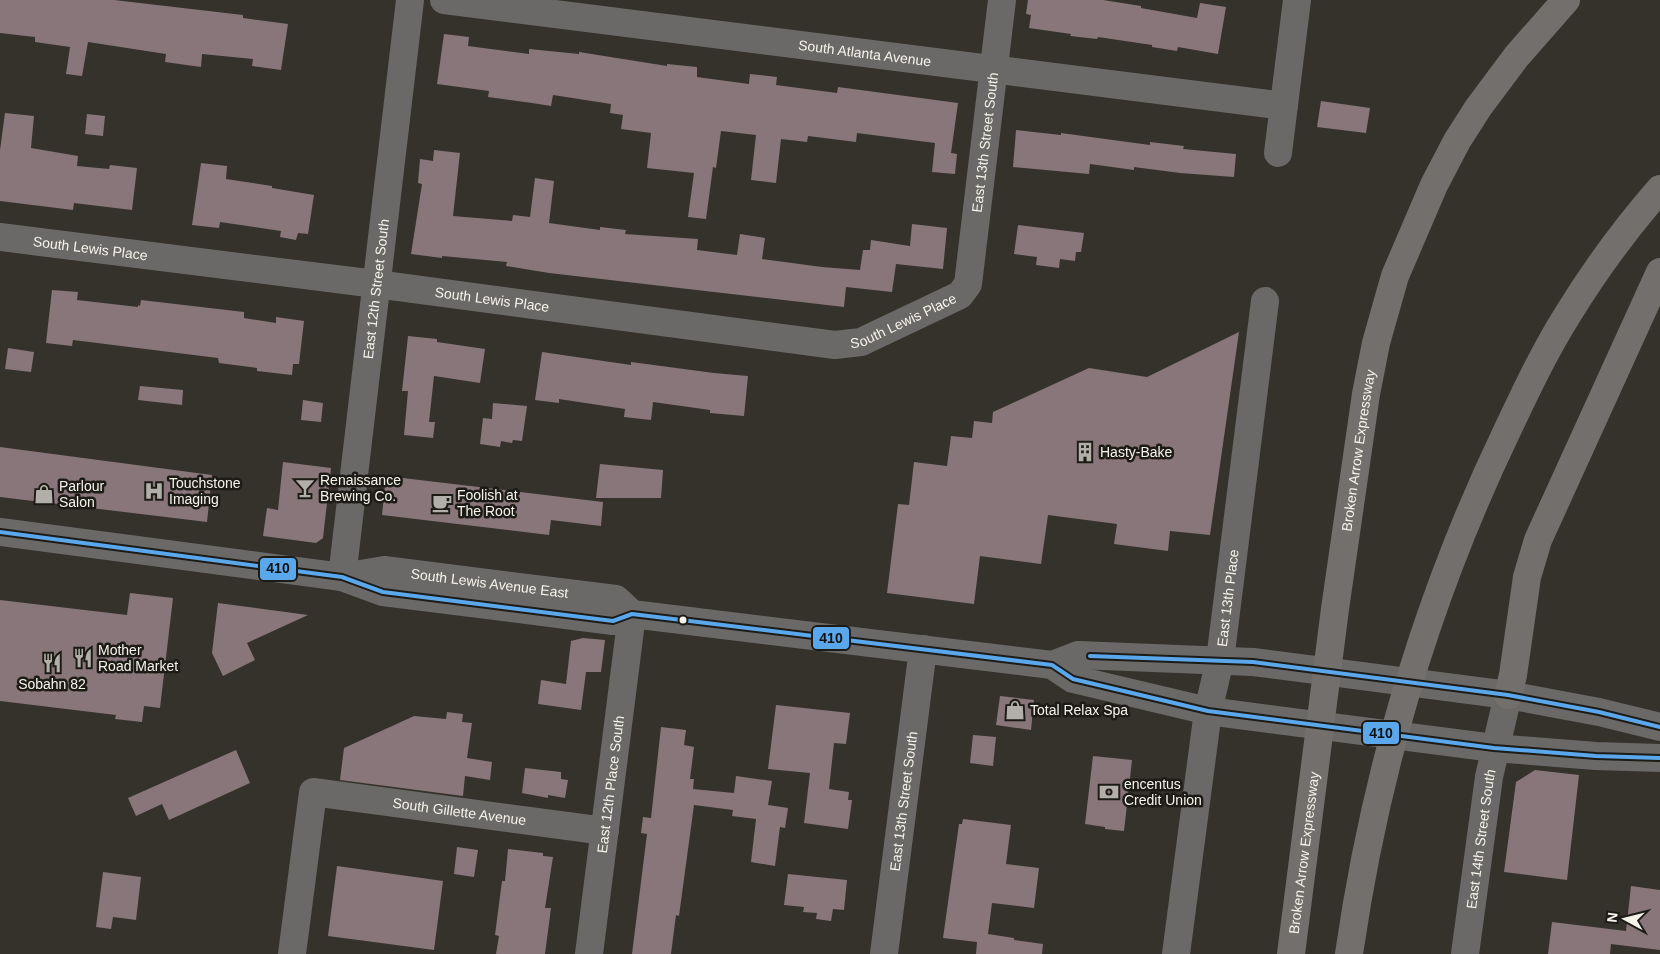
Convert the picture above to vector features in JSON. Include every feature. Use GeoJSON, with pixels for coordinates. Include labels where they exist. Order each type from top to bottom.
{"type":"FeatureCollection","features":[{"type":"Feature","properties":{"kind":"highway","name":"Broken Arrow Expressway"},"geometry":{"type":"LineString","coordinates":[[1291,954],[1366,394],[1376,343],[1395,276],[1434,185],[1457,141],[1478,108],[1516,57],[1566,0]]}},
{"type":"Feature","properties":{"kind":"highway"},"geometry":{"type":"LineString","coordinates":[[1349,954],[1377,796],[1400,710],[1453,552],[1483,481],[1539,366],[1567,315],[1633,219],[1660,189]]}},
{"type":"Feature","properties":{"kind":"highway"},"geometry":{"type":"LineString","coordinates":[[1508,696],[1513,675],[1527,577],[1538,540],[1660,272]]}},
{"type":"Feature","properties":{"kind":"street","name":"East 12th Street South"},"geometry":{"type":"LineString","coordinates":[[342,577],[410,0]]}},
{"type":"Feature","properties":{"kind":"street","name":"South Atlanta Avenue"},"geometry":{"type":"LineString","coordinates":[[444,0],[1284,106]]}},
{"type":"Feature","properties":{"kind":"street","name":"East 13th Street South"},"geometry":{"type":"LineString","coordinates":[[968,284],[1002,0]]}},
{"type":"Feature","properties":{"kind":"street"},"geometry":{"type":"LineString","coordinates":[[1278,153],[1297,0]]}},
{"type":"Feature","properties":{"kind":"street","name":"South Lewis Place"},"geometry":{"type":"LineString","coordinates":[[0,237],[376,284],[835,345],[861,342],[960,295],[968,284]]}},
{"type":"Feature","properties":{"kind":"street","name":"East 13th Place"},"geometry":{"type":"LineString","coordinates":[[1176,954],[1208,711],[1220,660],[1265,301]]}},
{"type":"Feature","properties":{"kind":"street","name":"South Lewis Avenue East"},"geometry":{"type":"LineString","coordinates":[[0,532],[342,577],[384,570],[616,599],[632,614]]}},
{"type":"Feature","properties":{"kind":"street"},"geometry":{"type":"LineString","coordinates":[[632,614],[1052,665],[1073,679],[1208,711],[1494,748],[1596,756],[1660,758]]}},
{"type":"Feature","properties":{"kind":"street","name":"East 12th Place South"},"geometry":{"type":"LineString","coordinates":[[589,954],[632,614]]}},
{"type":"Feature","properties":{"kind":"street","name":"East 13th Street South"},"geometry":{"type":"LineString","coordinates":[[884,954],[922,650]]}},
{"type":"Feature","properties":{"kind":"street"},"geometry":{"type":"LineString","coordinates":[[1052,665],[1078,655],[1253,662],[1508,696],[1599,712],[1660,727]]}},
{"type":"Feature","properties":{"kind":"street","name":"East 14th Street South"},"geometry":{"type":"LineString","coordinates":[[1466,954],[1487,786],[1494,748],[1508,696]]}},
{"type":"Feature","properties":{"kind":"street","name":"South Gillette Avenue"},"geometry":{"type":"LineString","coordinates":[[292,954],[314,792],[605,831]]}},
{"type":"Feature","properties":{"kind":"building"},"geometry":{"type":"Polygon","coordinates":[[[0,0],[114,0],[243,15],[243,18],[288,24],[281,70],[252,66],[253,59],[202,54],[201,67],[165,62],[166,54],[88,42],[82,76],[66,74],[70,47],[35,42],[35,37],[0,33],[0,0]]]}},
{"type":"Feature","properties":{"kind":"building"},"geometry":{"type":"Polygon","coordinates":[[[1028,0],[1103,0],[1197,18],[1200,3],[1226,7],[1218,54],[1178,47],[1177,51],[1152,47],[1152,45],[1098,37],[1097,39],[1070,36],[1071,34],[1029,28],[1031,15],[1026,14],[1028,0]]]}},
{"type":"Feature","properties":{"kind":"building"},"geometry":{"type":"Polygon","coordinates":[[[444,34],[469,37],[468,46],[529,54],[529,49],[579,54],[579,52],[667,66],[667,64],[697,67],[697,77],[749,84],[750,74],[777,77],[776,85],[837,93],[838,87],[958,103],[951,153],[957,154],[955,174],[932,172],[935,143],[857,133],[856,142],[808,136],[807,142],[781,139],[776,183],[751,180],[756,135],[721,131],[716,168],[713,167],[706,219],[688,217],[694,173],[647,168],[651,133],[621,129],[623,115],[610,113],[611,104],[553,95],[551,106],[488,97],[489,91],[437,84],[444,34]]]}},
{"type":"Feature","properties":{"kind":"building"},"geometry":{"type":"Polygon","coordinates":[[[1321,101],[1370,108],[1366,133],[1317,127],[1321,101]]]}},
{"type":"Feature","properties":{"kind":"building"},"geometry":{"type":"Polygon","coordinates":[[[5,113],[34,116],[31,148],[78,156],[77,166],[109,169],[110,165],[137,168],[132,210],[74,203],[73,210],[0,201],[0,150],[5,113]]]}},
{"type":"Feature","properties":{"kind":"building"},"geometry":{"type":"Polygon","coordinates":[[[87,114],[105,116],[103,136],[85,134],[87,114]]]}},
{"type":"Feature","properties":{"kind":"building"},"geometry":{"type":"Polygon","coordinates":[[[1016,130],[1061,135],[1061,133],[1150,145],[1150,142],[1184,146],[1183,149],[1236,154],[1234,177],[1134,167],[1134,170],[1090,164],[1089,174],[1013,167],[1016,130]]]}},
{"type":"Feature","properties":{"kind":"building"},"geometry":{"type":"Polygon","coordinates":[[[434,150],[460,153],[453,216],[512,221],[513,215],[530,217],[535,178],[554,181],[549,223],[600,230],[600,227],[626,230],[625,234],[698,239],[697,250],[737,255],[740,234],[765,238],[762,259],[822,267],[860,270],[863,250],[870,250],[871,240],[910,246],[912,224],[947,228],[943,269],[896,264],[892,292],[846,287],[844,307],[549,273],[506,266],[507,262],[411,254],[422,184],[418,183],[420,159],[433,161],[434,150]]]}},
{"type":"Feature","properties":{"kind":"building"},"geometry":{"type":"Polygon","coordinates":[[[201,163],[227,166],[226,179],[314,195],[308,234],[298,233],[296,240],[280,237],[281,231],[220,222],[219,228],[192,225],[201,163]]]}},
{"type":"Feature","properties":{"kind":"building"},"geometry":{"type":"Polygon","coordinates":[[[1018,225],[1084,233],[1081,252],[1076,252],[1075,261],[1060,259],[1059,268],[1036,265],[1037,257],[1014,254],[1018,225]]]}},
{"type":"Feature","properties":{"kind":"building"},"geometry":{"type":"Polygon","coordinates":[[[52,290],[78,292],[77,300],[138,307],[141,300],[244,312],[244,318],[276,323],[276,317],[304,321],[299,364],[293,364],[292,375],[257,371],[257,368],[219,363],[218,358],[73,340],[72,346],[46,343],[52,290]]]}},
{"type":"Feature","properties":{"kind":"building","name":"Hasty-Bake"},"geometry":{"type":"Polygon","coordinates":[[[1239,332],[1210,535],[1170,531],[1168,551],[1114,544],[1117,524],[1048,515],[1041,564],[980,556],[974,604],[887,593],[898,504],[909,505],[914,462],[947,466],[951,436],[972,438],[974,421],[992,423],[993,412],[1089,368],[1147,377],[1239,332]]]}},
{"type":"Feature","properties":{"kind":"building"},"geometry":{"type":"Polygon","coordinates":[[[408,336],[437,339],[437,342],[485,349],[480,383],[434,376],[429,422],[435,422],[433,438],[404,435],[408,391],[402,391],[408,336]]]}},
{"type":"Feature","properties":{"kind":"building"},"geometry":{"type":"Polygon","coordinates":[[[8,348],[34,352],[31,372],[5,369],[8,348]]]}},
{"type":"Feature","properties":{"kind":"building"},"geometry":{"type":"Polygon","coordinates":[[[542,352],[631,365],[631,362],[748,376],[744,416],[710,413],[710,410],[653,402],[651,420],[624,417],[625,409],[559,399],[559,403],[535,400],[542,352]]]}},
{"type":"Feature","properties":{"kind":"building"},"geometry":{"type":"Polygon","coordinates":[[[140,386],[183,390],[182,405],[138,400],[140,386]]]}},
{"type":"Feature","properties":{"kind":"building"},"geometry":{"type":"Polygon","coordinates":[[[303,400],[323,403],[321,422],[301,420],[303,400]]]}},
{"type":"Feature","properties":{"kind":"building"},"geometry":{"type":"Polygon","coordinates":[[[493,403],[527,406],[522,441],[513,440],[512,443],[501,441],[500,447],[480,444],[483,418],[492,419],[493,403]]]}},
{"type":"Feature","properties":{"kind":"building"},"geometry":{"type":"Polygon","coordinates":[[[0,447],[212,475],[207,522],[0,497],[0,447]]]}},
{"type":"Feature","properties":{"kind":"building","name":"Renaissance Brewing Co."},"geometry":{"type":"Polygon","coordinates":[[[283,462],[331,468],[323,538],[316,543],[263,536],[267,508],[278,510],[283,462]]]}},
{"type":"Feature","properties":{"kind":"building"},"geometry":{"type":"Polygon","coordinates":[[[600,464],[663,470],[661,498],[596,498],[600,464]]]}},
{"type":"Feature","properties":{"kind":"building"},"geometry":{"type":"Polygon","coordinates":[[[386,476],[603,502],[601,526],[551,520],[549,535],[382,515],[386,476]]]}},
{"type":"Feature","properties":{"kind":"building","name":"Mother Road Market"},"geometry":{"type":"Polygon","coordinates":[[[130,593],[173,598],[160,708],[144,706],[142,722],[115,719],[116,715],[0,701],[0,600],[127,615],[130,593]]]}},
{"type":"Feature","properties":{"kind":"building"},"geometry":{"type":"Polygon","coordinates":[[[218,603],[308,615],[247,643],[255,660],[223,676],[212,653],[218,603]]]}},
{"type":"Feature","properties":{"kind":"building"},"geometry":{"type":"Polygon","coordinates":[[[583,638],[605,640],[601,672],[586,672],[581,710],[538,704],[541,680],[566,684],[571,641],[583,638]]]}},
{"type":"Feature","properties":{"kind":"building","name":"Total Relax Spa"},"geometry":{"type":"Polygon","coordinates":[[[1000,696],[1034,700],[1031,730],[996,725],[1000,696]]]}},
{"type":"Feature","properties":{"kind":"building"},"geometry":{"type":"Polygon","coordinates":[[[776,705],[850,713],[846,744],[834,743],[829,789],[849,792],[848,800],[852,800],[848,829],[804,823],[810,773],[768,769],[776,705]]]}},
{"type":"Feature","properties":{"kind":"building"},"geometry":{"type":"Polygon","coordinates":[[[447,712],[463,714],[462,722],[472,723],[467,758],[492,762],[490,780],[465,776],[463,796],[340,780],[344,748],[414,716],[446,719],[447,712]]]}},
{"type":"Feature","properties":{"kind":"building"},"geometry":{"type":"Polygon","coordinates":[[[661,727],[686,730],[684,745],[694,747],[690,779],[694,779],[693,789],[734,793],[736,776],[772,781],[768,805],[788,808],[785,828],[780,827],[775,866],[751,862],[756,819],[732,816],[733,810],[694,805],[679,916],[676,915],[671,954],[632,954],[647,834],[641,833],[643,817],[651,818],[661,727]]]}},
{"type":"Feature","properties":{"kind":"building"},"geometry":{"type":"Polygon","coordinates":[[[973,735],[996,737],[993,766],[970,763],[973,735]]]}},
{"type":"Feature","properties":{"kind":"building"},"geometry":{"type":"Polygon","coordinates":[[[236,750],[250,783],[169,820],[162,804],[136,816],[128,798],[236,750]]]}},
{"type":"Feature","properties":{"kind":"building","name":"encentus Credit Union"},"geometry":{"type":"Polygon","coordinates":[[[1093,756],[1132,760],[1124,831],[1085,824],[1093,756]]]}},
{"type":"Feature","properties":{"kind":"building"},"geometry":{"type":"Polygon","coordinates":[[[525,768],[561,772],[561,779],[568,780],[565,798],[548,795],[548,798],[522,793],[525,768]]]}},
{"type":"Feature","properties":{"kind":"building"},"geometry":{"type":"Polygon","coordinates":[[[1535,770],[1579,775],[1567,880],[1504,872],[1516,782],[1535,770]]]}},
{"type":"Feature","properties":{"kind":"building"},"geometry":{"type":"Polygon","coordinates":[[[963,819],[1011,825],[1006,864],[1039,868],[1034,908],[992,903],[988,934],[1043,944],[1042,954],[976,954],[977,942],[943,938],[959,824],[962,824],[963,819]]]}},
{"type":"Feature","properties":{"kind":"building"},"geometry":{"type":"Polygon","coordinates":[[[457,847],[478,850],[474,877],[454,874],[457,847]]]}},
{"type":"Feature","properties":{"kind":"building"},"geometry":{"type":"Polygon","coordinates":[[[508,849],[543,853],[543,856],[553,857],[545,908],[551,908],[545,954],[496,954],[499,936],[495,935],[502,881],[505,881],[508,849]]]}},
{"type":"Feature","properties":{"kind":"building"},"geometry":{"type":"Polygon","coordinates":[[[337,866],[443,881],[434,950],[328,936],[337,866]]]}},
{"type":"Feature","properties":{"kind":"building"},"geometry":{"type":"Polygon","coordinates":[[[103,872],[141,877],[136,920],[113,917],[111,929],[96,927],[103,872]]]}},
{"type":"Feature","properties":{"kind":"building"},"geometry":{"type":"Polygon","coordinates":[[[788,874],[847,880],[844,910],[833,909],[831,921],[816,919],[817,913],[803,912],[804,907],[784,905],[788,874]]]}},
{"type":"Feature","properties":{"kind":"building"},"geometry":{"type":"Polygon","coordinates":[[[1631,886],[1660,890],[1660,950],[1611,944],[1610,954],[1548,954],[1552,922],[1626,931],[1631,886]]]}},
{"type":"Feature","properties":{"kind":"transit line","name":"410"},"geometry":{"type":"LineString","coordinates":[[0,532],[342,577],[383,592],[613,621],[632,614],[1052,665],[1073,679],[1208,711],[1494,748],[1596,756],[1660,758]]}},
{"type":"Feature","properties":{"kind":"transit line","name":"410"},"geometry":{"type":"LineString","coordinates":[[1090,656],[1253,662],[1508,695],[1599,712],[1660,727]]}},
{"type":"Feature","properties":{"kind":"place","name":"Hasty-Bake"},"geometry":{"type":"Point","coordinates":[1085,452]}},
{"type":"Feature","properties":{"kind":"place","name":"Renaissance Brewing Co."},"geometry":{"type":"Point","coordinates":[305,488]}},
{"type":"Feature","properties":{"kind":"place","name":"Touchstone Imaging"},"geometry":{"type":"Point","coordinates":[154,491]}},
{"type":"Feature","properties":{"kind":"place","name":"Parlour Salon"},"geometry":{"type":"Point","coordinates":[44,494]}},
{"type":"Feature","properties":{"kind":"place","name":"Foolish at The Root"},"geometry":{"type":"Point","coordinates":[442,503]}},
{"type":"Feature","properties":{"kind":"place","name":"Mother Road Market"},"geometry":{"type":"Point","coordinates":[83,658]}},
{"type":"Feature","properties":{"kind":"place","name":"Sobahn 82"},"geometry":{"type":"Point","coordinates":[52,663]}},
{"type":"Feature","properties":{"kind":"place","name":"Total Relax Spa"},"geometry":{"type":"Point","coordinates":[1015,710]}},
{"type":"Feature","properties":{"kind":"place","name":"encentus Credit Union"},"geometry":{"type":"Point","coordinates":[1109,792]}}]}
